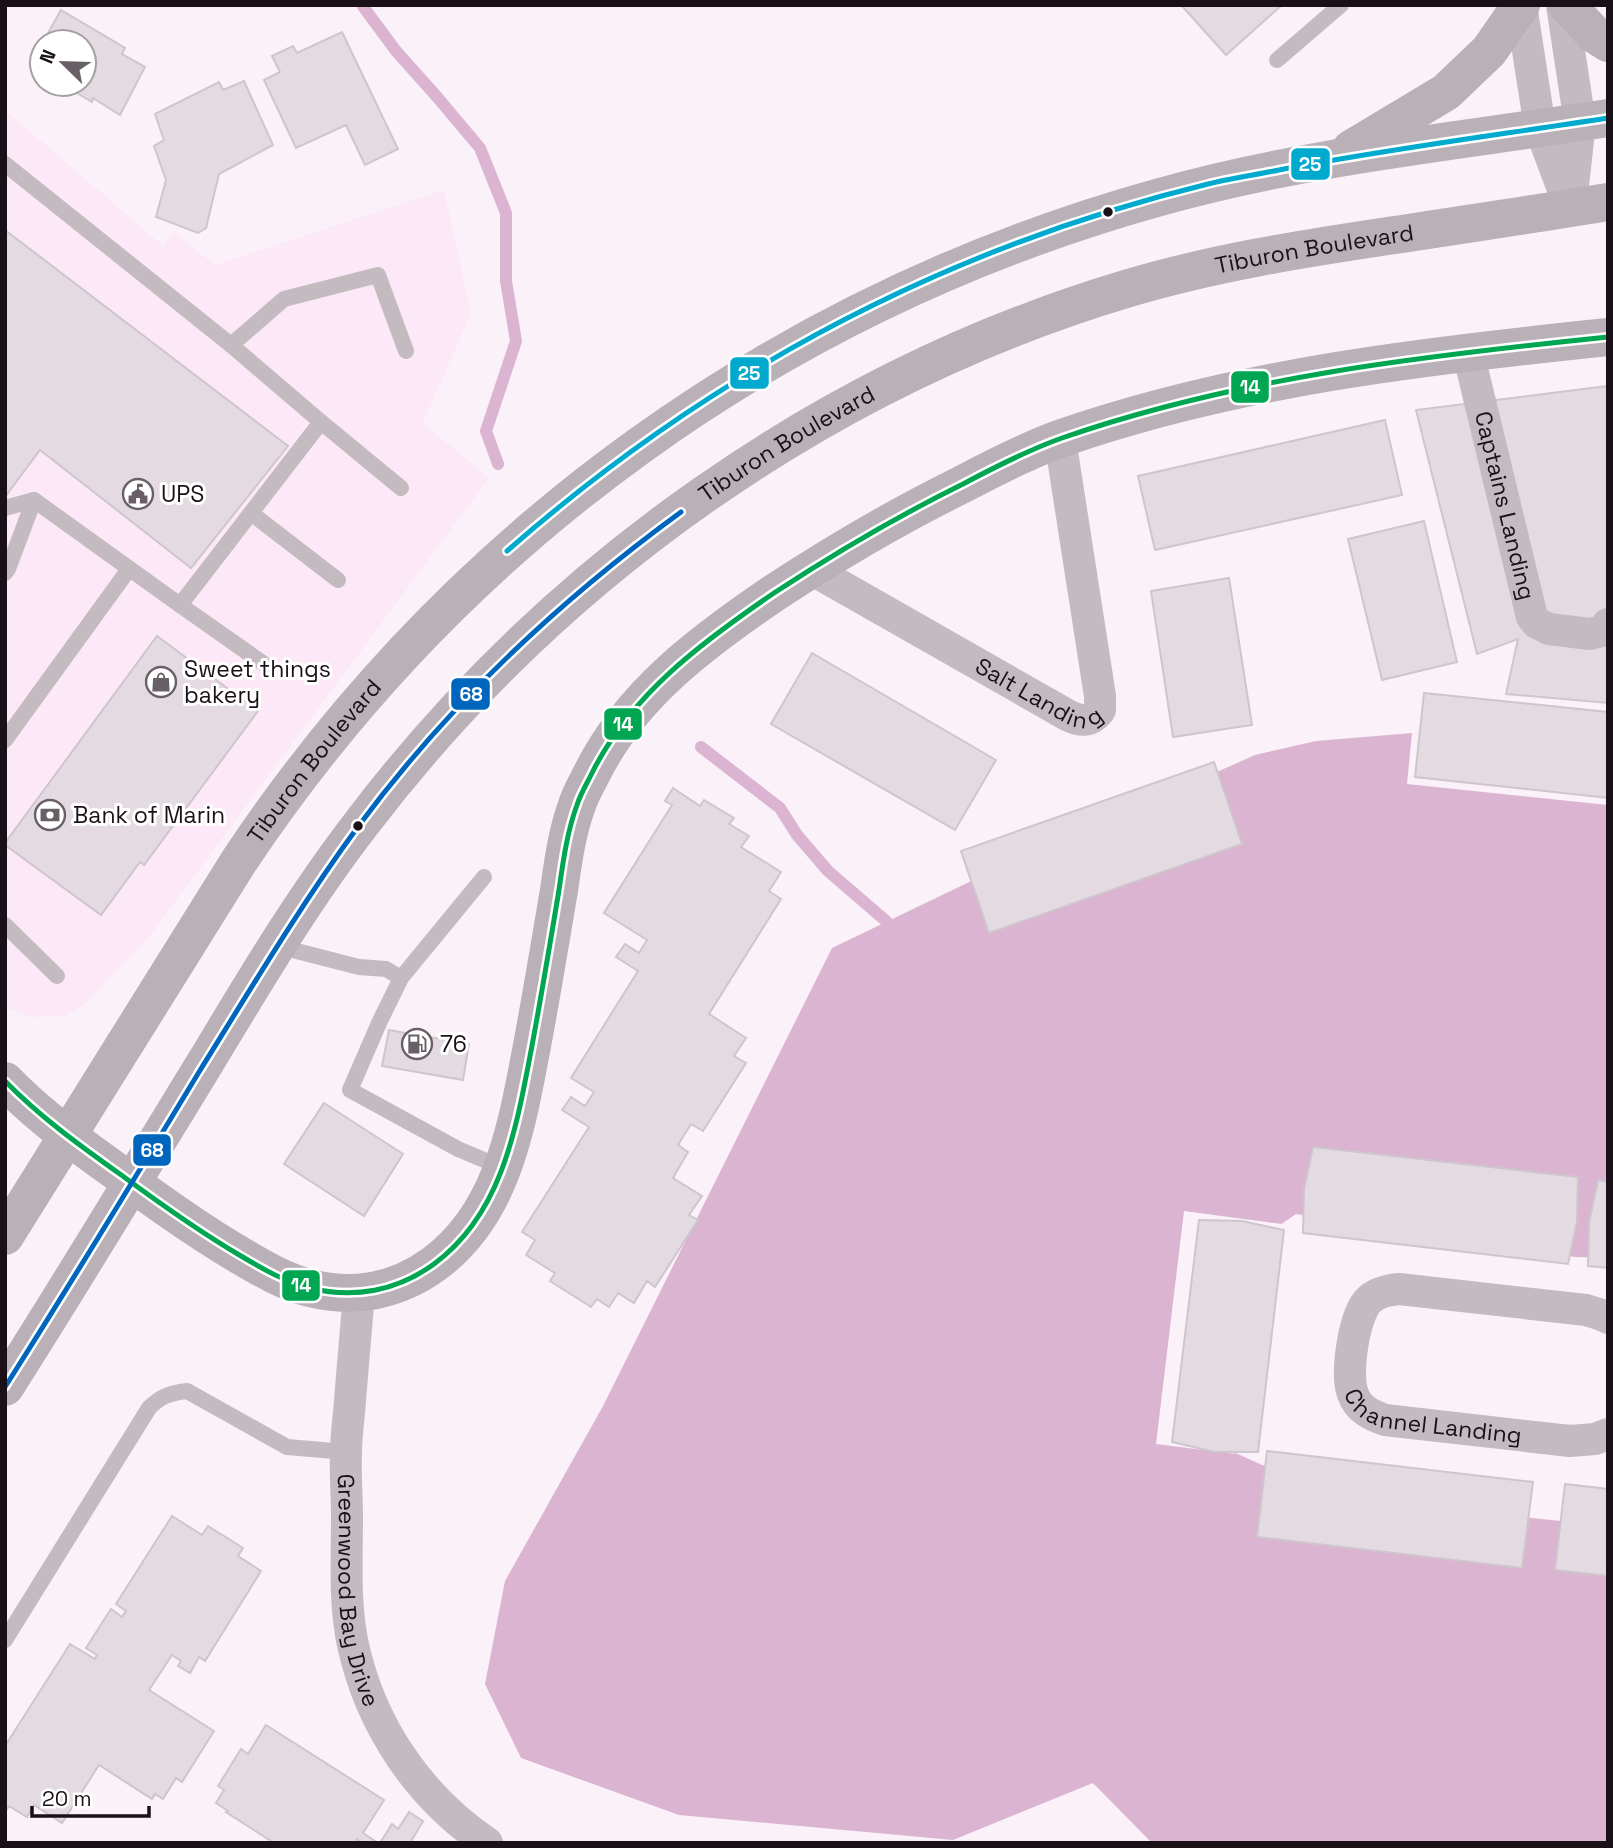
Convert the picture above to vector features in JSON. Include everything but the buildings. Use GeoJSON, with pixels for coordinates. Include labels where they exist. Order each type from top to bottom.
{"type":"FeatureCollection","features":[{"type":"Feature","properties":{"kind":"main road"},"geometry":{"type":"LineString","coordinates":[[1333,159],[1446,92],[1489,51],[1521,5]]}},
{"type":"Feature","properties":{"kind":"main road"},"geometry":{"type":"LineString","coordinates":[[1564,5],[1594,34],[1608,43]]}},
{"type":"Feature","properties":{"kind":"main road","name":"Tiburon Boulevard"},"geometry":{"type":"LineString","coordinates":[[5,1236],[239,861],[316,754],[430,625],[490,566],[555,509],[664,428],[767,362],[842,321],[919,284],[1046,233],[1211,183],[1333,159],[1594,121]]}},
{"type":"Feature","properties":{"kind":"main road","name":"Tiburon Boulevard"},"geometry":{"type":"LineString","coordinates":[[5,1387],[277,946],[376,804],[487,678],[549,618],[612,563],[679,512],[750,464],[821,421],[897,380],[1051,314],[1131,287],[1298,250],[1608,202]]}},
{"type":"Feature","properties":{"kind":"main road"},"geometry":{"type":"LineString","coordinates":[[5,1081],[31,1107],[68,1136],[190,1225],[282,1279],[306,1288],[331,1292],[379,1291],[397,1285],[432,1266],[466,1235],[480,1216],[503,1168],[513,1136],[528,1065],[564,855],[576,805],[599,758],[631,711],[666,675],[728,624],[811,569],[922,504],[1004,463],[1060,439],[1163,408],[1269,382],[1410,359],[1608,337]]}},
{"type":"Feature","properties":{"kind":"street"},"geometry":{"type":"LineString","coordinates":[[1521,5],[1540,128],[1570,208]]}},
{"type":"Feature","properties":{"kind":"street"},"geometry":{"type":"LineString","coordinates":[[1564,5],[1594,121],[1570,208]]}},
{"type":"Feature","properties":{"kind":"street","name":"Captains Landing"},"geometry":{"type":"LineString","coordinates":[[1468,352],[1532,617],[1549,629],[1590,634],[1602,631],[1608,624]]}},
{"type":"Feature","properties":{"kind":"street","name":"Salt Landing"},"geometry":{"type":"LineString","coordinates":[[811,569],[1069,716],[1084,721],[1091,719],[1100,710],[1100,696],[1060,439]]}},
{"type":"Feature","properties":{"kind":"street","name":"Channel Landing"},"geometry":{"type":"LineString","coordinates":[[1608,1318],[1586,1310],[1399,1289],[1385,1291],[1370,1299],[1356,1323],[1349,1378],[1353,1394],[1360,1406],[1385,1420],[1570,1441],[1595,1439],[1608,1434]]}},
{"type":"Feature","properties":{"kind":"street","name":"Greenwood Bay Drive"},"geometry":{"type":"LineString","coordinates":[[359,1293],[346,1452],[345,1563],[352,1644],[374,1710],[391,1742],[436,1802],[487,1843]]}},
{"type":"Feature","properties":{"kind":"lane"},"geometry":{"type":"LineString","coordinates":[[1278,60],[1341,5]]}},
{"type":"Feature","properties":{"kind":"lane"},"geometry":{"type":"LineString","coordinates":[[5,164],[231,345],[401,488]]}},
{"type":"Feature","properties":{"kind":"lane"},"geometry":{"type":"LineString","coordinates":[[231,345],[284,299],[378,275],[406,352]]}},
{"type":"Feature","properties":{"kind":"lane"},"geometry":{"type":"LineString","coordinates":[[180,605],[321,422]]}},
{"type":"Feature","properties":{"kind":"lane"},"geometry":{"type":"LineString","coordinates":[[5,508],[34,500]]}},
{"type":"Feature","properties":{"kind":"lane"},"geometry":{"type":"LineString","coordinates":[[34,500],[264,664]]}},
{"type":"Feature","properties":{"kind":"lane"},"geometry":{"type":"LineString","coordinates":[[5,573],[34,500]]}},
{"type":"Feature","properties":{"kind":"lane"},"geometry":{"type":"LineString","coordinates":[[251,513],[338,580]]}},
{"type":"Feature","properties":{"kind":"lane"},"geometry":{"type":"LineString","coordinates":[[5,740],[129,569]]}},
{"type":"Feature","properties":{"kind":"lane"},"geometry":{"type":"LineString","coordinates":[[484,877],[401,978],[350,1090],[458,1149],[503,1168]]}},
{"type":"Feature","properties":{"kind":"lane"},"geometry":{"type":"LineString","coordinates":[[5,925],[57,976]]}},
{"type":"Feature","properties":{"kind":"lane"},"geometry":{"type":"LineString","coordinates":[[277,946],[359,967],[386,968],[401,978]]}},
{"type":"Feature","properties":{"kind":"lane"},"geometry":{"type":"LineString","coordinates":[[5,1640],[149,1408],[159,1398],[187,1391],[287,1447],[346,1452]]}},
{"type":"Feature","properties":{"kind":"shaded area"},"geometry":{"type":"Polygon","coordinates":[[[5,110],[163,246],[174,232],[215,265],[444,190],[471,313],[423,423],[489,478],[149,937],[83,1006],[64,1016],[32,1017],[5,1007],[5,110]]]}},
{"type":"Feature","properties":{"kind":"shaded area"},"geometry":{"type":"Polygon","coordinates":[[[1412,733],[1608,748],[1608,1258],[1575,1257],[1296,1214],[1257,1241],[1229,1450],[1262,1465],[1532,1518],[1608,1526],[1608,1843],[1152,1843],[1093,1783],[953,1840],[679,1815],[521,1758],[485,1684],[505,1581],[603,1406],[832,948],[965,884],[1255,755],[1316,741],[1412,733]]]}},
{"type":"Feature","properties":{"kind":"pier"},"geometry":{"type":"Polygon","coordinates":[[[1412,733],[1608,748],[1608,805],[1407,784],[1412,733]]]}},
{"type":"Feature","properties":{"kind":"pier"},"geometry":{"type":"Polygon","coordinates":[[[1184,1211],[1282,1224],[1257,1241],[1229,1450],[1236,1454],[1156,1444],[1184,1211]]]}},
{"type":"Feature","properties":{"kind":"waterway"},"geometry":{"type":"LineString","coordinates":[[362,5],[396,51],[480,148],[506,213],[506,281],[516,341],[486,431],[498,464]]}},
{"type":"Feature","properties":{"kind":"waterway"},"geometry":{"type":"LineString","coordinates":[[701,747],[780,808],[797,835],[828,871],[886,921]]}},
{"type":"Feature","properties":{"kind":"transit line","name":"25"},"geometry":{"type":"LineString","coordinates":[[507,551],[585,487],[665,428],[749,374],[835,325],[924,281],[1016,243],[1111,211],[1225,180],[1361,155],[1608,118]]}},
{"type":"Feature","properties":{"kind":"transit line","name":"14"},"geometry":{"type":"LineString","coordinates":[[5,1081],[62,1132],[153,1198],[274,1275],[310,1288],[343,1293],[375,1290],[405,1281],[434,1264],[457,1244],[476,1221],[502,1168],[519,1110],[566,847],[581,794],[607,746],[626,720],[647,695],[695,651],[774,593],[867,536],[999,465],[1062,438],[1128,417],[1264,384],[1401,361],[1608,337]]}},
{"type":"Feature","properties":{"kind":"transit line","name":"68"},"geometry":{"type":"LineString","coordinates":[[5,1387],[276,948],[357,828],[428,740],[507,658],[592,582],[681,512]]}},
{"type":"Feature","properties":{"kind":"place","name":"UPS"},"geometry":{"type":"Point","coordinates":[138,494]}},
{"type":"Feature","properties":{"kind":"place","name":"Sweet things bakery"},"geometry":{"type":"Point","coordinates":[161,682]}},
{"type":"Feature","properties":{"kind":"place","name":"Bank of Marin"},"geometry":{"type":"Point","coordinates":[50,815]}},
{"type":"Feature","properties":{"kind":"place","name":"76"},"geometry":{"type":"Point","coordinates":[417,1044]}}]}
